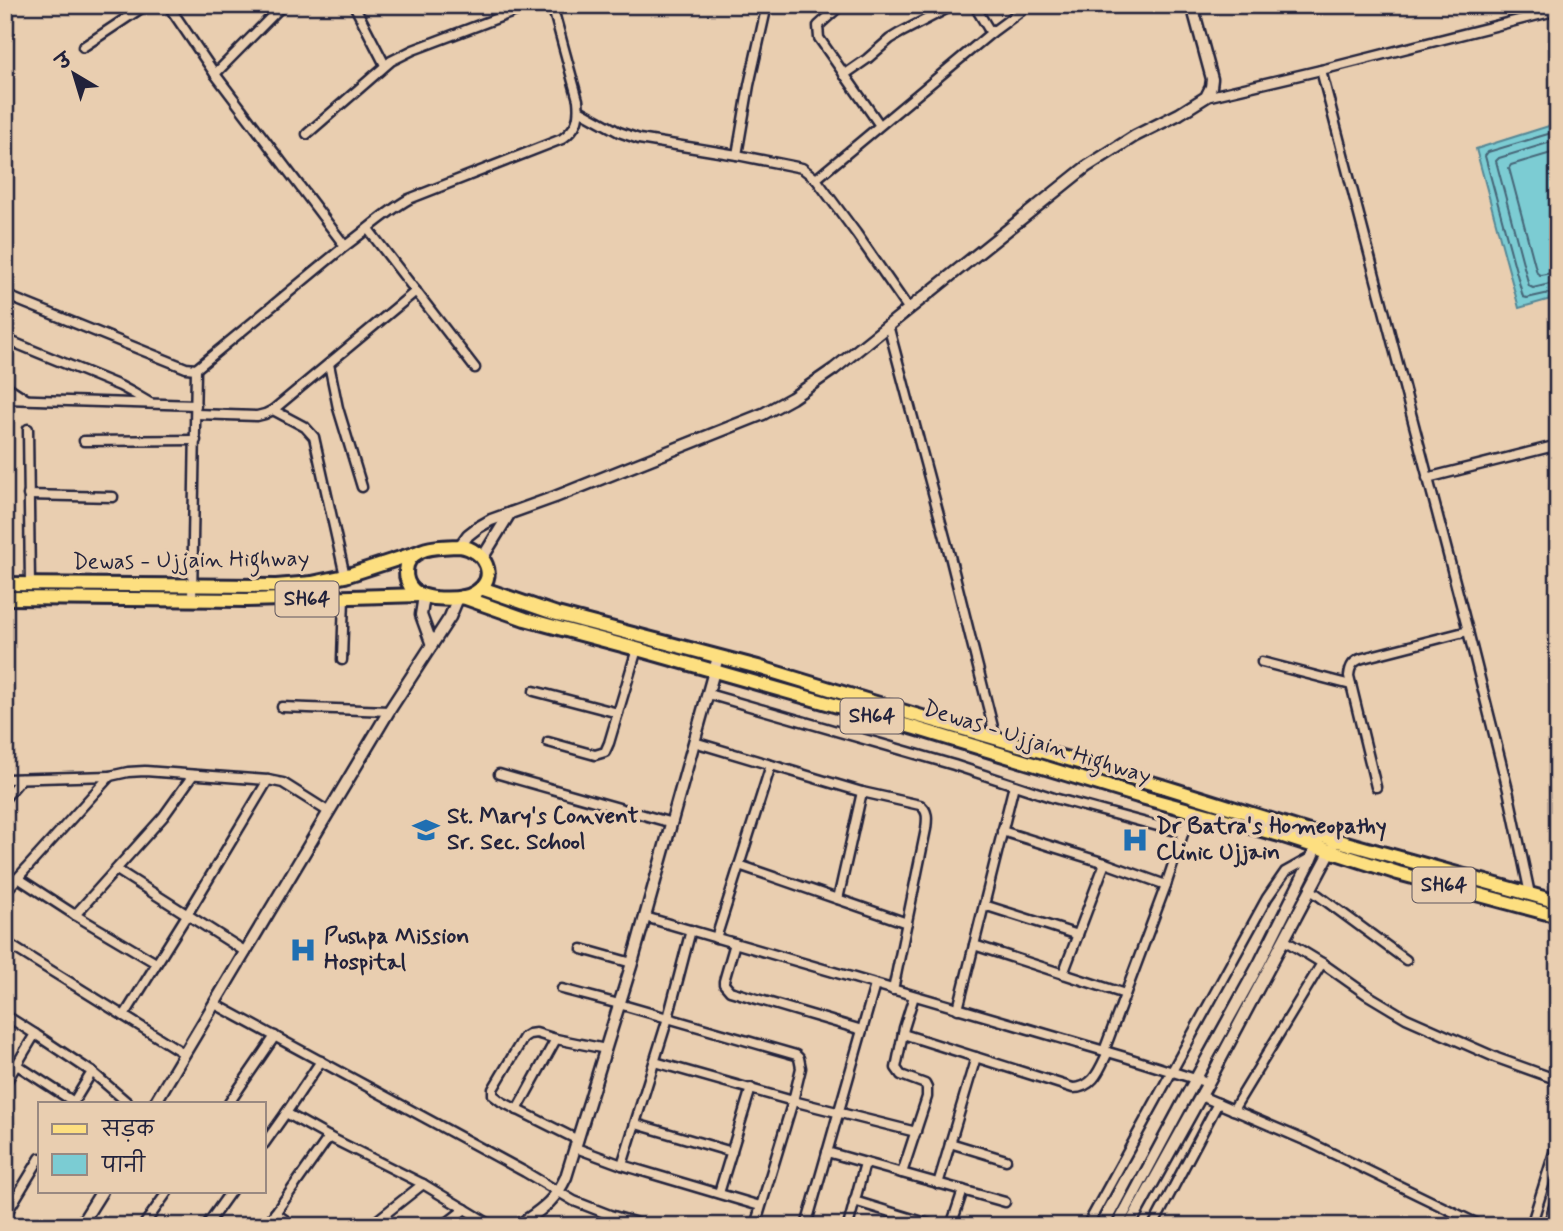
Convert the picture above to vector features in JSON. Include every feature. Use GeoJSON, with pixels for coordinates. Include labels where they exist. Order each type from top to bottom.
{"type":"FeatureCollection","features":[{"type":"Feature","properties":{"kind":"main road","name":"Dewas - Ujjain Highway"},"geometry":{"type":"LineString","coordinates":[[5,584],[276,586],[312,583],[345,576],[427,549],[460,546]]}},
{"type":"Feature","properties":{"kind":"main road"},"geometry":{"type":"LineString","coordinates":[[460,546],[470,548],[483,557],[487,565],[487,574],[481,588],[475,594],[461,598]]}},
{"type":"Feature","properties":{"kind":"main road"},"geometry":{"type":"LineString","coordinates":[[416,553],[406,573],[407,581],[411,588],[422,596]]}},
{"type":"Feature","properties":{"kind":"main road","name":"Dewas - Ujjain Highway"},"geometry":{"type":"LineString","coordinates":[[481,588],[557,614],[781,674],[1165,787],[1316,846]]}},
{"type":"Feature","properties":{"kind":"main road","name":"Dewas - Ujjain Highway"},"geometry":{"type":"LineString","coordinates":[[5,598],[461,598],[525,619],[715,671],[1316,846],[1333,846],[1395,857],[1558,902]]}},
{"type":"Feature","properties":{"kind":"main road","name":"Dewas - Ujjain Highway"},"geometry":{"type":"LineString","coordinates":[[1333,846],[1392,871],[1558,916]]}},
{"type":"Feature","properties":{"kind":"main road"},"geometry":{"type":"LineString","coordinates":[[1392,871],[1395,857]]}},
{"type":"Feature","properties":{"kind":"street"},"geometry":{"type":"LineString","coordinates":[[83,47],[146,5]]}},
{"type":"Feature","properties":{"kind":"street"},"geometry":{"type":"LineString","coordinates":[[168,5],[215,74],[345,246]]}},
{"type":"Feature","properties":{"kind":"street"},"geometry":{"type":"LineString","coordinates":[[215,74],[283,5]]}},
{"type":"Feature","properties":{"kind":"street"},"geometry":{"type":"LineString","coordinates":[[307,134],[385,65],[413,50],[532,5]]}},
{"type":"Feature","properties":{"kind":"street"},"geometry":{"type":"LineString","coordinates":[[5,295],[186,368],[196,369],[390,209],[409,199],[562,139],[572,131],[578,120],[579,110],[552,5]]}},
{"type":"Feature","properties":{"kind":"street"},"geometry":{"type":"LineString","coordinates":[[737,155],[767,5]]}},
{"type":"Feature","properties":{"kind":"street"},"geometry":{"type":"LineString","coordinates":[[841,5],[818,26],[819,38],[879,124]]}},
{"type":"Feature","properties":{"kind":"street"},"geometry":{"type":"LineString","coordinates":[[844,75],[890,39],[954,5]]}},
{"type":"Feature","properties":{"kind":"street"},"geometry":{"type":"LineString","coordinates":[[974,5],[991,33]]}},
{"type":"Feature","properties":{"kind":"street"},"geometry":{"type":"LineString","coordinates":[[816,179],[879,124],[1029,5]]}},
{"type":"Feature","properties":{"kind":"street"},"geometry":{"type":"LineString","coordinates":[[1192,5],[1212,79],[1206,97]]}},
{"type":"Feature","properties":{"kind":"street"},"geometry":{"type":"LineString","coordinates":[[358,7],[385,65]]}},
{"type":"Feature","properties":{"kind":"street"},"geometry":{"type":"LineString","coordinates":[[460,546],[468,535],[491,520],[763,414],[792,398],[824,377],[1101,155],[1206,97],[1558,10]]}},
{"type":"Feature","properties":{"kind":"street"},"geometry":{"type":"LineString","coordinates":[[1321,70],[1468,631],[1508,790],[1530,894]]}},
{"type":"Feature","properties":{"kind":"street"},"geometry":{"type":"LineString","coordinates":[[579,110],[619,132],[639,139],[802,168],[816,179],[908,308]]}},
{"type":"Feature","properties":{"kind":"street"},"geometry":{"type":"LineString","coordinates":[[368,229],[475,368]]}},
{"type":"Feature","properties":{"kind":"street"},"geometry":{"type":"LineString","coordinates":[[5,399],[150,403],[196,410],[265,414],[416,291]]}},
{"type":"Feature","properties":{"kind":"street"},"geometry":{"type":"LineString","coordinates":[[888,325],[1001,754]]}},
{"type":"Feature","properties":{"kind":"street"},"geometry":{"type":"LineString","coordinates":[[5,340],[120,386],[150,403]]}},
{"type":"Feature","properties":{"kind":"street"},"geometry":{"type":"LineString","coordinates":[[329,364],[338,408],[362,487]]}},
{"type":"Feature","properties":{"kind":"street"},"geometry":{"type":"LineString","coordinates":[[192,599],[196,369]]}},
{"type":"Feature","properties":{"kind":"street"},"geometry":{"type":"LineString","coordinates":[[5,385],[26,399]]}},
{"type":"Feature","properties":{"kind":"street"},"geometry":{"type":"LineString","coordinates":[[273,410],[304,427],[314,437],[345,576]]}},
{"type":"Feature","properties":{"kind":"street"},"geometry":{"type":"LineString","coordinates":[[28,429],[30,583]]}},
{"type":"Feature","properties":{"kind":"street"},"geometry":{"type":"LineString","coordinates":[[84,441],[196,440]]}},
{"type":"Feature","properties":{"kind":"street"},"geometry":{"type":"LineString","coordinates":[[1427,478],[1558,445]]}},
{"type":"Feature","properties":{"kind":"street"},"geometry":{"type":"LineString","coordinates":[[28,495],[113,497]]}},
{"type":"Feature","properties":{"kind":"street"},"geometry":{"type":"LineString","coordinates":[[483,557],[511,513]]}},
{"type":"Feature","properties":{"kind":"street"},"geometry":{"type":"LineString","coordinates":[[422,596],[421,615],[432,645]]}},
{"type":"Feature","properties":{"kind":"street"},"geometry":{"type":"LineString","coordinates":[[342,660],[344,597]]}},
{"type":"Feature","properties":{"kind":"street"},"geometry":{"type":"LineString","coordinates":[[156,1102],[389,711],[461,598]]}},
{"type":"Feature","properties":{"kind":"street"},"geometry":{"type":"LineString","coordinates":[[1376,787],[1351,685],[1349,670],[1352,664],[1357,660],[1468,631]]}},
{"type":"Feature","properties":{"kind":"street"},"geometry":{"type":"LineString","coordinates":[[548,742],[595,755],[600,755],[608,748],[636,649]]}},
{"type":"Feature","properties":{"kind":"street"},"geometry":{"type":"LineString","coordinates":[[518,1226],[544,1208],[559,1192],[577,1144],[632,963],[718,657]]}},
{"type":"Feature","properties":{"kind":"street"},"geometry":{"type":"LineString","coordinates":[[1262,662],[1351,685]]}},
{"type":"Feature","properties":{"kind":"street"},"geometry":{"type":"LineString","coordinates":[[534,691],[618,713]]}},
{"type":"Feature","properties":{"kind":"street"},"geometry":{"type":"LineString","coordinates":[[708,694],[1176,831],[1185,828]]}},
{"type":"Feature","properties":{"kind":"street"},"geometry":{"type":"LineString","coordinates":[[282,707],[389,711]]}},
{"type":"Feature","properties":{"kind":"street"},"geometry":{"type":"LineString","coordinates":[[694,742],[862,792],[920,805],[926,811],[926,829],[893,990]]}},
{"type":"Feature","properties":{"kind":"street"},"geometry":{"type":"LineString","coordinates":[[716,938],[771,765]]}},
{"type":"Feature","properties":{"kind":"street"},"geometry":{"type":"LineString","coordinates":[[5,779],[110,776],[145,771],[268,780],[283,783],[329,812]]}},
{"type":"Feature","properties":{"kind":"street"},"geometry":{"type":"LineString","coordinates":[[499,774],[672,822]]}},
{"type":"Feature","properties":{"kind":"street"},"geometry":{"type":"LineString","coordinates":[[75,915],[163,817],[193,775]]}},
{"type":"Feature","properties":{"kind":"street"},"geometry":{"type":"LineString","coordinates":[[5,892],[110,776]]}},
{"type":"Feature","properties":{"kind":"street"},"geometry":{"type":"LineString","coordinates":[[5,797],[21,779]]}},
{"type":"Feature","properties":{"kind":"street"},"geometry":{"type":"LineString","coordinates":[[124,1016],[268,780]]}},
{"type":"Feature","properties":{"kind":"street"},"geometry":{"type":"LineString","coordinates":[[958,1009],[1014,785]]}},
{"type":"Feature","properties":{"kind":"street"},"geometry":{"type":"LineString","coordinates":[[838,899],[862,792]]}},
{"type":"Feature","properties":{"kind":"street"},"geometry":{"type":"LineString","coordinates":[[902,1034],[1073,1088],[1091,1082],[1106,1051],[1185,828],[1195,812]]}},
{"type":"Feature","properties":{"kind":"street"},"geometry":{"type":"LineString","coordinates":[[1002,831],[1166,885]]}},
{"type":"Feature","properties":{"kind":"street"},"geometry":{"type":"LineString","coordinates":[[1087,1226],[1267,898],[1285,872],[1316,846]]}},
{"type":"Feature","properties":{"kind":"street"},"geometry":{"type":"LineString","coordinates":[[1117,1226],[1260,962],[1316,846]]}},
{"type":"Feature","properties":{"kind":"street"},"geometry":{"type":"LineString","coordinates":[[1129,1226],[1333,846]]}},
{"type":"Feature","properties":{"kind":"street"},"geometry":{"type":"LineString","coordinates":[[1063,974],[1105,863]]}},
{"type":"Feature","properties":{"kind":"street"},"geometry":{"type":"LineString","coordinates":[[739,865],[907,923]]}},
{"type":"Feature","properties":{"kind":"street"},"geometry":{"type":"LineString","coordinates":[[117,870],[246,952]]}},
{"type":"Feature","properties":{"kind":"street"},"geometry":{"type":"LineString","coordinates":[[18,878],[156,963]]}},
{"type":"Feature","properties":{"kind":"street"},"geometry":{"type":"LineString","coordinates":[[1311,890],[1406,960]]}},
{"type":"Feature","properties":{"kind":"street"},"geometry":{"type":"LineString","coordinates":[[984,905],[1078,935]]}},
{"type":"Feature","properties":{"kind":"street"},"geometry":{"type":"LineString","coordinates":[[645,917],[1208,1083]]}},
{"type":"Feature","properties":{"kind":"street"},"geometry":{"type":"LineString","coordinates":[[622,1165],[668,1018],[691,930]]}},
{"type":"Feature","properties":{"kind":"street"},"geometry":{"type":"LineString","coordinates":[[1284,940],[1406,1018],[1497,1058],[1558,1080]]}},
{"type":"Feature","properties":{"kind":"street"},"geometry":{"type":"LineString","coordinates":[[5,942],[185,1054]]}},
{"type":"Feature","properties":{"kind":"street"},"geometry":{"type":"LineString","coordinates":[[736,943],[724,985],[730,991],[862,1030]]}},
{"type":"Feature","properties":{"kind":"street"},"geometry":{"type":"LineString","coordinates":[[974,945],[1125,994]]}},
{"type":"Feature","properties":{"kind":"street"},"geometry":{"type":"LineString","coordinates":[[582,949],[632,963]]}},
{"type":"Feature","properties":{"kind":"street"},"geometry":{"type":"LineString","coordinates":[[1233,1110],[1321,963]]}},
{"type":"Feature","properties":{"kind":"street"},"geometry":{"type":"LineString","coordinates":[[806,1226],[875,985]]}},
{"type":"Feature","properties":{"kind":"street"},"geometry":{"type":"LineString","coordinates":[[562,989],[796,1055],[801,1062],[801,1068],[755,1226]]}},
{"type":"Feature","properties":{"kind":"street"},"geometry":{"type":"LineString","coordinates":[[902,1173],[927,1088],[925,1084],[898,1072],[896,1064],[914,996]]}},
{"type":"Feature","properties":{"kind":"street"},"geometry":{"type":"LineString","coordinates":[[215,1004],[574,1201],[647,1226]]}},
{"type":"Feature","properties":{"kind":"street"},"geometry":{"type":"LineString","coordinates":[[5,1015],[92,1072],[127,1102]]}},
{"type":"Feature","properties":{"kind":"street"},"geometry":{"type":"LineString","coordinates":[[606,1049],[536,1033],[529,1034],[524,1037],[494,1084],[494,1095],[577,1144],[622,1165],[760,1206]]}},
{"type":"Feature","properties":{"kind":"street"},"geometry":{"type":"LineString","coordinates":[[5,1084],[36,1034]]}},
{"type":"Feature","properties":{"kind":"street"},"geometry":{"type":"LineString","coordinates":[[230,1102],[275,1036]]}},
{"type":"Feature","properties":{"kind":"street"},"geometry":{"type":"LineString","coordinates":[[517,1111],[556,1039]]}},
{"type":"Feature","properties":{"kind":"street"},"geometry":{"type":"LineString","coordinates":[[938,1184],[976,1057]]}},
{"type":"Feature","properties":{"kind":"street"},"geometry":{"type":"LineString","coordinates":[[266,1141],[321,1061]]}},
{"type":"Feature","properties":{"kind":"street"},"geometry":{"type":"LineString","coordinates":[[655,1062],[916,1132]]}},
{"type":"Feature","properties":{"kind":"street"},"geometry":{"type":"LineString","coordinates":[[17,1065],[74,1102],[92,1072]]}},
{"type":"Feature","properties":{"kind":"street"},"geometry":{"type":"LineString","coordinates":[[719,1194],[751,1088]]}},
{"type":"Feature","properties":{"kind":"street"},"geometry":{"type":"LineString","coordinates":[[1201,1096],[1309,1142],[1482,1226]]}},
{"type":"Feature","properties":{"kind":"street"},"geometry":{"type":"LineString","coordinates":[[1153,1226],[1218,1103]]}},
{"type":"Feature","properties":{"kind":"street"},"geometry":{"type":"LineString","coordinates":[[286,1114],[424,1184],[493,1226]]}},
{"type":"Feature","properties":{"kind":"street"},"geometry":{"type":"LineString","coordinates":[[636,1124],[732,1152]]}},
{"type":"Feature","properties":{"kind":"street"},"geometry":{"type":"LineString","coordinates":[[266,1226],[328,1137]]}},
{"type":"Feature","properties":{"kind":"street"},"geometry":{"type":"LineString","coordinates":[[1531,1226],[1558,1140]]}},
{"type":"Feature","properties":{"kind":"street"},"geometry":{"type":"LineString","coordinates":[[950,1143],[1006,1160]]}},
{"type":"Feature","properties":{"kind":"street"},"geometry":{"type":"LineString","coordinates":[[827,1152],[1005,1202]]}},
{"type":"Feature","properties":{"kind":"street"},"geometry":{"type":"LineString","coordinates":[[14,1226],[5,1218],[38,1161]]}},
{"type":"Feature","properties":{"kind":"street"},"geometry":{"type":"LineString","coordinates":[[848,1226],[865,1163]]}},
{"type":"Feature","properties":{"kind":"street"},"geometry":{"type":"LineString","coordinates":[[370,1226],[424,1184]]}},
{"type":"Feature","properties":{"kind":"street"},"geometry":{"type":"LineString","coordinates":[[951,1226],[963,1191]]}},
{"type":"Feature","properties":{"kind":"street"},"geometry":{"type":"LineString","coordinates":[[80,1226],[101,1192]]}},
{"type":"Feature","properties":{"kind":"street"},"geometry":{"type":"LineString","coordinates":[[143,1226],[167,1192]]}},
{"type":"Feature","properties":{"kind":"street"},"geometry":{"type":"LineString","coordinates":[[207,1226],[230,1192]]}},
{"type":"Feature","properties":{"kind":"street"},"geometry":{"type":"LineString","coordinates":[[1548,1226],[1558,1194]]}},
{"type":"Feature","properties":{"kind":"street"},"geometry":{"type":"LineString","coordinates":[[854,1201],[936,1226]]}},
{"type":"Feature","properties":{"kind":"street"},"geometry":{"type":"LineString","coordinates":[[443,1226],[465,1209]]}},
{"type":"Feature","properties":{"kind":"street"},"geometry":{"type":"LineString","coordinates":[[275,1213],[294,1226]]}},
{"type":"Feature","properties":{"kind":"street"},"geometry":{"type":"LineString","coordinates":[[606,1226],[610,1215]]}},
{"type":"Feature","properties":{"kind":"water"},"geometry":{"type":"Polygon","coordinates":[[[1555,124],[1558,135],[1558,297],[1519,308],[1476,149],[1555,124]]]}},
{"type":"Feature","properties":{"kind":"place","name":"St. Mary's Convent Sr. Sec. School"},"geometry":{"type":"Point","coordinates":[426,830]}},
{"type":"Feature","properties":{"kind":"place","name":"Dr Batra's Homeopathy Clinic Ujjain"},"geometry":{"type":"Point","coordinates":[1135,840]}},
{"type":"Feature","properties":{"kind":"place","name":"Pushpa Mission Hospital"},"geometry":{"type":"Point","coordinates":[303,950]}}]}
